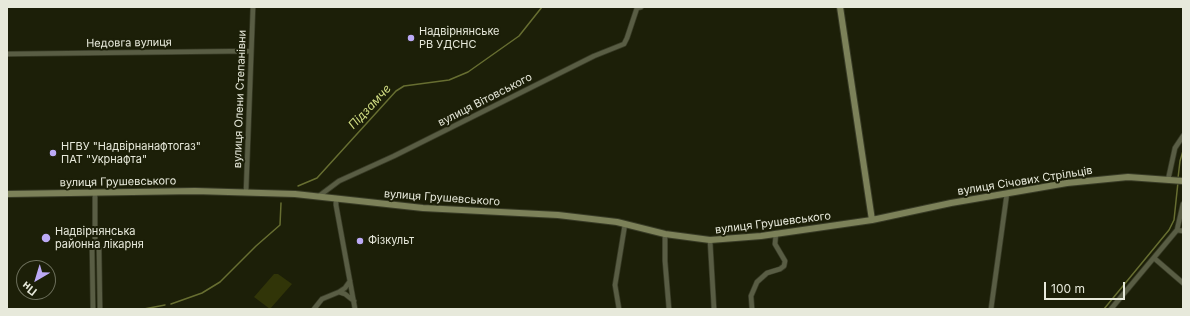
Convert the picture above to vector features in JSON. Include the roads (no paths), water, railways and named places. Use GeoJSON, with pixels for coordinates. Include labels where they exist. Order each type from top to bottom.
{"type":"FeatureCollection","features":[{"type":"Feature","properties":{"kind":"street","name":"вулиця Олени Степанівни"},"geometry":{"type":"LineString","coordinates":[[246,192],[253,7]]}},
{"type":"Feature","properties":{"kind":"street","name":"вулиця Вітовського"},"geometry":{"type":"LineString","coordinates":[[319,196],[339,181],[394,156],[594,56],[624,44],[637,8],[641,7]]}},
{"type":"Feature","properties":{"kind":"street"},"geometry":{"type":"LineString","coordinates":[[840,7],[872,220]]}},
{"type":"Feature","properties":{"kind":"street","name":"Недовга вулиця"},"geometry":{"type":"LineString","coordinates":[[7,54],[251,51]]}},
{"type":"Feature","properties":{"kind":"street"},"geometry":{"type":"LineString","coordinates":[[1171,180],[1175,148],[1183,136]]}},
{"type":"Feature","properties":{"kind":"street","name":"вулиця Січових Стрільців"},"geometry":{"type":"LineString","coordinates":[[872,220],[1044,186],[1128,177],[1183,181]]}},
{"type":"Feature","properties":{"kind":"street","name":"вулиця Грушевського"},"geometry":{"type":"LineString","coordinates":[[7,194],[95,192],[246,192],[319,196],[423,208],[558,215],[625,224],[665,234],[710,240],[776,234],[872,220]]}},
{"type":"Feature","properties":{"kind":"street"},"geometry":{"type":"LineString","coordinates":[[93,309],[92,247],[95,244],[95,192]]}},
{"type":"Feature","properties":{"kind":"street"},"geometry":{"type":"LineString","coordinates":[[991,309],[1007,193]]}},
{"type":"Feature","properties":{"kind":"street"},"geometry":{"type":"LineString","coordinates":[[336,198],[355,309]]}},
{"type":"Feature","properties":{"kind":"street"},"geometry":{"type":"LineString","coordinates":[[1111,309],[1177,230],[1183,204]]}},
{"type":"Feature","properties":{"kind":"street"},"geometry":{"type":"LineString","coordinates":[[619,309],[615,286],[625,224]]}},
{"type":"Feature","properties":{"kind":"street"},"geometry":{"type":"LineString","coordinates":[[1177,230],[1183,231]]}},
{"type":"Feature","properties":{"kind":"street"},"geometry":{"type":"LineString","coordinates":[[665,234],[665,261],[669,309]]}},
{"type":"Feature","properties":{"kind":"street"},"geometry":{"type":"LineString","coordinates":[[752,309],[751,296],[756,284],[767,273],[780,269],[784,266],[785,261],[775,244],[776,234]]}},
{"type":"Feature","properties":{"kind":"street"},"geometry":{"type":"LineString","coordinates":[[710,240],[714,309]]}},
{"type":"Feature","properties":{"kind":"street"},"geometry":{"type":"LineString","coordinates":[[95,244],[99,248],[100,309]]}},
{"type":"Feature","properties":{"kind":"street"},"geometry":{"type":"LineString","coordinates":[[1154,258],[1183,283]]}},
{"type":"Feature","properties":{"kind":"street"},"geometry":{"type":"LineString","coordinates":[[314,309],[322,299],[345,288],[350,280]]}},
{"type":"Feature","properties":{"kind":"street"},"geometry":{"type":"LineString","coordinates":[[339,292],[345,294],[354,301]]}},
{"type":"Feature","properties":{"kind":"waterway","name":"Підзамче"},"geometry":{"type":"LineString","coordinates":[[298,186],[317,178],[396,91],[404,86],[449,80],[468,72],[519,36],[542,7]]}},
{"type":"Feature","properties":{"kind":"waterway"},"geometry":{"type":"LineString","coordinates":[[1178,178],[1183,151]]}},
{"type":"Feature","properties":{"kind":"waterway"},"geometry":{"type":"LineString","coordinates":[[1104,309],[1169,230],[1174,220],[1178,182]]}},
{"type":"Feature","properties":{"kind":"waterway","name":"Підзамче"},"geometry":{"type":"LineString","coordinates":[[171,304],[202,293],[220,282],[256,246],[280,225],[281,203]]}},
{"type":"Feature","properties":{"kind":"waterway","name":"Підзамче"},"geometry":{"type":"LineString","coordinates":[[144,309],[165,305]]}},
{"type":"Feature","properties":{"kind":"place","name":"Надвірнянське РВ УДСНС"},"geometry":{"type":"Point","coordinates":[411,38]}},
{"type":"Feature","properties":{"kind":"place","name":"НГВУ \"Надвірнанафтогаз\" ПАТ \"Укрнафта\""},"geometry":{"type":"Point","coordinates":[53,153]}},
{"type":"Feature","properties":{"kind":"place","name":"Надвірнянська районна лікарня"},"geometry":{"type":"Point","coordinates":[46,238]}},
{"type":"Feature","properties":{"kind":"place","name":"Фізкульт"},"geometry":{"type":"Point","coordinates":[360,241]}}]}
